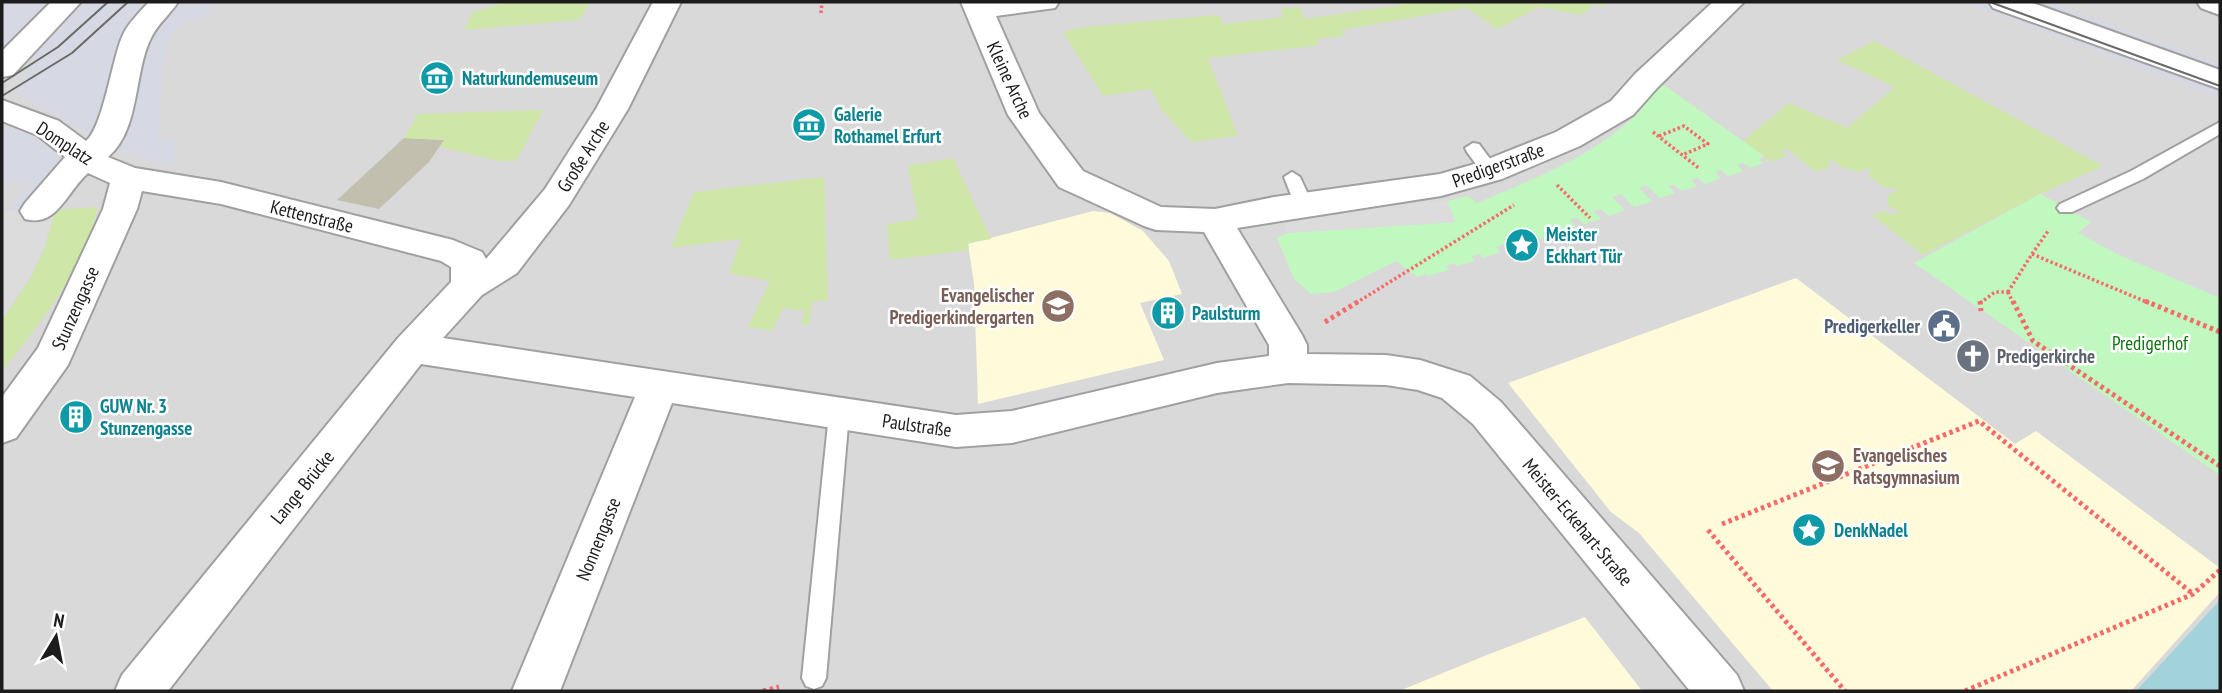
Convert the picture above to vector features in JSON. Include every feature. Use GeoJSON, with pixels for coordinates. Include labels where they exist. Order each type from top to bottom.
{"type":"FeatureCollection","features":[{"type":"Feature","properties":{"kind":"street","name":"Domplatz"},"geometry":{"type":"LineString","coordinates":[[67,2],[5,93],[48,128],[72,166],[96,164],[128,178]]}},
{"type":"Feature","properties":{"kind":"street"},"geometry":{"type":"LineString","coordinates":[[37,211],[72,166],[104,142],[113,122],[137,34],[164,2]]}},
{"type":"Feature","properties":{"kind":"street","name":"Große Arche"},"geometry":{"type":"LineString","coordinates":[[469,286],[504,264],[557,197],[612,109],[628,64],[667,2]]}},
{"type":"Feature","properties":{"kind":"street"},"geometry":{"type":"LineString","coordinates":[[977,5],[1045,2]]}},
{"type":"Feature","properties":{"kind":"street","name":"Predigerstraße"},"geometry":{"type":"LineString","coordinates":[[1118,201],[1156,218],[1215,221],[1298,191],[1441,185],[1481,160],[1568,139],[1622,108],[1646,81],[1730,2]]}},
{"type":"Feature","properties":{"kind":"street"},"geometry":{"type":"LineString","coordinates":[[2003,2],[2220,80]]}},
{"type":"Feature","properties":{"kind":"street"},"geometry":{"type":"LineString","coordinates":[[2211,2],[2220,6]]}},
{"type":"Feature","properties":{"kind":"street","name":"Kleine Arche"},"geometry":{"type":"LineString","coordinates":[[977,5],[1024,115],[1071,179],[1118,201]]}},
{"type":"Feature","properties":{"kind":"street","name":"Kettenstraße"},"geometry":{"type":"LineString","coordinates":[[128,178],[221,193],[453,252],[469,261],[469,286]]}},
{"type":"Feature","properties":{"kind":"street","name":"Stunzengasse"},"geometry":{"type":"LineString","coordinates":[[2,428],[54,355],[120,209],[128,178]]}},
{"type":"Feature","properties":{"kind":"street"},"geometry":{"type":"LineString","coordinates":[[1215,221],[1288,356]]}},
{"type":"Feature","properties":{"kind":"street","name":"Lange Brücke"},"geometry":{"type":"LineString","coordinates":[[139,691],[412,348],[469,286]]}},
{"type":"Feature","properties":{"kind":"street","name":"Paulstraße"},"geometry":{"type":"LineString","coordinates":[[412,348],[956,431],[990,430],[1217,378],[1288,356],[1420,374]]}},
{"type":"Feature","properties":{"kind":"street","name":"Meister-Eckehart-Straße"},"geometry":{"type":"LineString","coordinates":[[1420,374],[1456,387],[1487,414],[1720,691]]}},
{"type":"Feature","properties":{"kind":"street","name":"Nonnengasse"},"geometry":{"type":"LineString","coordinates":[[536,691],[659,386]]}},
{"type":"Feature","properties":{"kind":"lane"},"geometry":{"type":"LineString","coordinates":[[2066,208],[2137,175],[2220,127]]}},
{"type":"Feature","properties":{"kind":"lane"},"geometry":{"type":"LineString","coordinates":[[814,678],[839,414]]}},
{"type":"Feature","properties":{"kind":"path"},"geometry":{"type":"LineString","coordinates":[[821,13],[822,2]]}},
{"type":"Feature","properties":{"kind":"path"},"geometry":{"type":"LineString","coordinates":[[1622,108],[1700,169]]}},
{"type":"Feature","properties":{"kind":"path"},"geometry":{"type":"LineString","coordinates":[[1658,136],[1684,126],[1708,144],[1682,155]]}},
{"type":"Feature","properties":{"kind":"path"},"geometry":{"type":"LineString","coordinates":[[1568,139],[1586,155],[1552,180],[1590,218]]}},
{"type":"Feature","properties":{"kind":"path"},"geometry":{"type":"LineString","coordinates":[[1288,356],[1521,200]]}},
{"type":"Feature","properties":{"kind":"path"},"geometry":{"type":"LineString","coordinates":[[2008,292],[2032,254],[2220,332]]}},
{"type":"Feature","properties":{"kind":"path"},"geometry":{"type":"LineString","coordinates":[[1981,312],[1980,301],[1995,292],[2008,292]]}},
{"type":"Feature","properties":{"kind":"path"},"geometry":{"type":"LineString","coordinates":[[2008,292],[2033,341],[2220,466]]}},
{"type":"Feature","properties":{"kind":"path"},"geometry":{"type":"LineString","coordinates":[[1722,524],[1979,421],[2193,594]]}},
{"type":"Feature","properties":{"kind":"path"},"geometry":{"type":"LineString","coordinates":[[1707,530],[1845,691]]}},
{"type":"Feature","properties":{"kind":"path"},"geometry":{"type":"LineString","coordinates":[[1965,691],[2193,594],[2220,570]]}},
{"type":"Feature","properties":{"kind":"shaded area"},"geometry":{"type":"Polygon","coordinates":[[[2,2],[2220,2],[2220,691],[2,691],[2,2]]]}},
{"type":"Feature","properties":{"kind":"shaded area"},"geometry":{"type":"Polygon","coordinates":[[[2,2],[50,2],[2,49],[2,2]]]}},
{"type":"Feature","properties":{"kind":"shaded area"},"geometry":{"type":"Polygon","coordinates":[[[83,2],[215,2],[202,19],[179,25],[166,45],[161,81],[159,141],[176,138],[174,163],[160,165],[105,143],[16,93],[44,40],[83,2]]]}},
{"type":"Feature","properties":{"kind":"shaded area"},"geometry":{"type":"Polygon","coordinates":[[[1965,2],[2049,2],[2220,63],[2220,98],[1965,2]]]}},
{"type":"Feature","properties":{"kind":"shaded area"},"geometry":{"type":"Polygon","coordinates":[[[2,128],[16,128],[33,136],[59,156],[55,210],[5,211],[31,183],[2,183],[2,128]]]}},
{"type":"Feature","properties":{"kind":"shaded area"},"geometry":{"type":"Polygon","coordinates":[[[404,138],[444,140],[429,162],[379,209],[337,200],[404,138]]]}},
{"type":"Feature","properties":{"kind":"shaded area"},"geometry":{"type":"Polygon","coordinates":[[[1447,201],[1455,222],[1287,233],[1281,212],[1447,201]]]}},
{"type":"Feature","properties":{"kind":"shaded area"},"geometry":{"type":"Polygon","coordinates":[[[55,210],[44,249],[29,280],[2,320],[2,214],[5,211],[55,210]]]}},
{"type":"Feature","properties":{"kind":"shaded area","name":"Evangelischer Predigerkindergarten"},"geometry":{"type":"Polygon","coordinates":[[[1093,211],[1110,213],[1143,231],[1169,261],[1182,294],[1140,303],[1164,360],[978,404],[974,284],[968,244],[1093,211]]]}},
{"type":"Feature","properties":{"kind":"shaded area","name":"Evangelisches Ratsgymnasium"},"geometry":{"type":"Polygon","coordinates":[[[1796,278],[2015,444],[2036,431],[2220,568],[2220,592],[2131,691],[1773,691],[1639,533],[1611,512],[1508,383],[1796,278]]]}},
{"type":"Feature","properties":{"kind":"shaded area"},"geometry":{"type":"Polygon","coordinates":[[[1585,617],[1642,691],[1399,691],[1487,655],[1585,617]]]}},
{"type":"Feature","properties":{"kind":"green space"},"geometry":{"type":"Polygon","coordinates":[[[507,2],[591,2],[579,20],[465,30],[472,12],[507,2]]]}},
{"type":"Feature","properties":{"kind":"green space"},"geometry":{"type":"Polygon","coordinates":[[[1421,2],[1608,2],[1602,7],[1595,4],[1581,15],[1539,7],[1497,29],[1467,8],[1341,30],[1345,36],[1317,39],[1319,43],[1315,46],[1208,58],[1238,136],[1191,142],[1162,110],[1151,89],[1103,96],[1063,32],[1084,27],[1219,15],[1223,24],[1284,17],[1280,9],[1299,7],[1305,19],[1421,2]]]}},
{"type":"Feature","properties":{"kind":"green space"},"geometry":{"type":"Polygon","coordinates":[[[1874,41],[2103,166],[2040,194],[1923,255],[1872,215],[1886,211],[1896,215],[1899,211],[1888,206],[1888,194],[1897,192],[1894,188],[1885,188],[1868,176],[1871,171],[1864,168],[1860,172],[1839,167],[1836,161],[1828,161],[1830,167],[1816,172],[1787,149],[1781,151],[1787,156],[1772,162],[1743,141],[1789,103],[1847,128],[1895,87],[1837,60],[1874,41]]]}},
{"type":"Feature","properties":{"kind":"green space"},"geometry":{"type":"Polygon","coordinates":[[[1661,83],[1764,156],[1759,159],[1764,163],[1750,168],[1743,163],[1737,165],[1743,171],[1728,176],[1721,170],[1715,172],[1721,178],[1705,184],[1698,178],[1691,180],[1697,186],[1682,191],[1674,185],[1668,186],[1675,193],[1660,198],[1646,185],[1639,188],[1652,201],[1634,207],[1621,194],[1612,197],[1625,210],[1609,216],[1601,209],[1594,211],[1601,219],[1584,224],[1576,217],[1570,220],[1576,227],[1560,232],[1553,225],[1546,227],[1552,235],[1535,241],[1529,234],[1522,237],[1527,243],[1509,249],[1504,244],[1496,247],[1500,252],[1483,258],[1480,254],[1472,256],[1475,261],[1457,266],[1454,263],[1446,266],[1449,270],[1428,276],[1426,274],[1417,277],[1396,261],[1334,292],[1311,294],[1294,279],[1277,238],[1287,233],[1455,222],[1447,201],[1468,196],[1477,203],[1579,156],[1617,132],[1634,117],[1661,83]]]}},
{"type":"Feature","properties":{"kind":"green space"},"geometry":{"type":"Polygon","coordinates":[[[543,110],[516,161],[499,161],[440,147],[444,140],[404,138],[418,114],[543,110]]]}},
{"type":"Feature","properties":{"kind":"green space"},"geometry":{"type":"Polygon","coordinates":[[[953,158],[991,239],[968,243],[969,250],[890,260],[887,224],[918,219],[908,166],[953,158]]]}},
{"type":"Feature","properties":{"kind":"green space"},"geometry":{"type":"Polygon","coordinates":[[[824,177],[828,301],[812,301],[809,325],[800,324],[806,311],[783,308],[772,331],[748,327],[770,281],[729,273],[741,239],[671,248],[694,192],[824,177]]]}},
{"type":"Feature","properties":{"kind":"green space","name":"Predigerhof"},"geometry":{"type":"Polygon","coordinates":[[[2040,194],[2091,222],[2078,233],[2121,256],[2220,298],[2220,475],[1914,263],[2040,194]]]}},
{"type":"Feature","properties":{"kind":"green space"},"geometry":{"type":"Polygon","coordinates":[[[98,207],[83,252],[72,274],[2,372],[2,320],[29,280],[44,249],[55,210],[98,207]]]}},
{"type":"Feature","properties":{"kind":"water"},"geometry":{"type":"Polygon","coordinates":[[[2220,600],[2220,691],[2136,691],[2220,600]]]}},
{"type":"Feature","properties":{"kind":"tram line"},"geometry":{"type":"LineString","coordinates":[[2,83],[58,47],[108,2]]}},
{"type":"Feature","properties":{"kind":"tram line"},"geometry":{"type":"LineString","coordinates":[[2,96],[72,53],[128,2]]}},
{"type":"Feature","properties":{"kind":"tram line"},"geometry":{"type":"LineString","coordinates":[[1990,2],[2220,86]]}},
{"type":"Feature","properties":{"kind":"place","name":"Naturkundemuseum"},"geometry":{"type":"Point","coordinates":[437,78]}},
{"type":"Feature","properties":{"kind":"place","name":"Galerie Rothamel Erfurt"},"geometry":{"type":"Point","coordinates":[809,125]}},
{"type":"Feature","properties":{"kind":"place","name":"Meister Eckhart Tür"},"geometry":{"type":"Point","coordinates":[1522,245]}},
{"type":"Feature","properties":{"kind":"place","name":"Evangelischer Predigerkindergarten"},"geometry":{"type":"Point","coordinates":[1058,306]}},
{"type":"Feature","properties":{"kind":"place","name":"Paulsturm"},"geometry":{"type":"Point","coordinates":[1168,313]}},
{"type":"Feature","properties":{"kind":"place","name":"Predigerkeller"},"geometry":{"type":"Point","coordinates":[1944,326]}},
{"type":"Feature","properties":{"kind":"place","name":"Predigerkirche"},"geometry":{"type":"Point","coordinates":[1973,356]}},
{"type":"Feature","properties":{"kind":"place","name":"GUW Nr. 3 Stunzengasse"},"geometry":{"type":"Point","coordinates":[76,417]}},
{"type":"Feature","properties":{"kind":"place","name":"Evangelisches Ratsgymnasium"},"geometry":{"type":"Point","coordinates":[1828,466]}},
{"type":"Feature","properties":{"kind":"place","name":"DenkNadel"},"geometry":{"type":"Point","coordinates":[1809,530]}}]}
